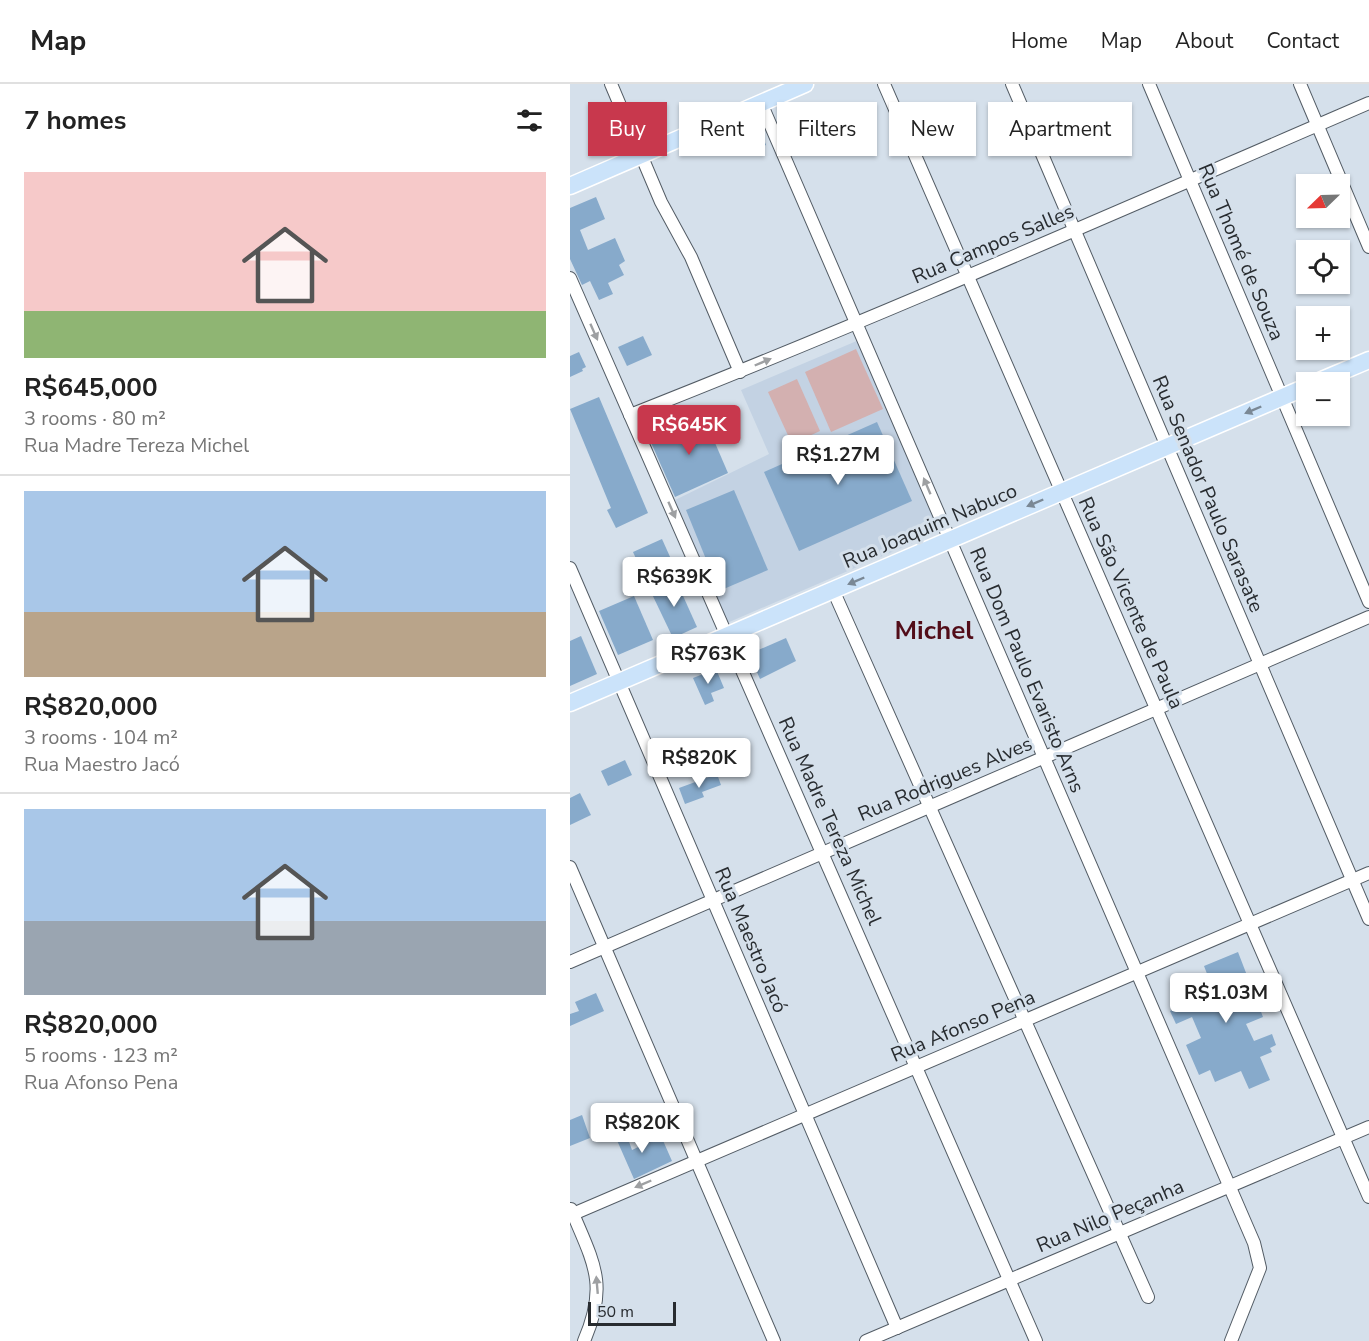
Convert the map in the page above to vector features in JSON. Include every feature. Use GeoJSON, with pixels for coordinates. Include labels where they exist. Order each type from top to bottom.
{"type":"FeatureCollection","features":[{"type":"Feature","properties":{"kind":"main road"},"geometry":{"type":"LineString","coordinates":[[763,102],[805,84]]}},
{"type":"Feature","properties":{"kind":"main road"},"geometry":{"type":"LineString","coordinates":[[570,186],[638,156]]}},
{"type":"Feature","properties":{"kind":"main road"},"geometry":{"type":"LineString","coordinates":[[1341,372],[1369,360]]}},
{"type":"Feature","properties":{"kind":"main road","name":"Rua Joaquim Nabuco"},"geometry":{"type":"LineString","coordinates":[[570,704],[1296,391]]}},
{"type":"Feature","properties":{"kind":"street"},"geometry":{"type":"LineString","coordinates":[[610,84],[618,102]]}},
{"type":"Feature","properties":{"kind":"street","name":"Rua São Vicente de Paula"},"geometry":{"type":"LineString","coordinates":[[884,84],[1369,1197]]}},
{"type":"Feature","properties":{"kind":"street","name":"Rua Senador Paulo Sarasate"},"geometry":{"type":"LineString","coordinates":[[1012,84],[1369,919]]}},
{"type":"Feature","properties":{"kind":"street","name":"Rua Thomé de Souza"},"geometry":{"type":"LineString","coordinates":[[1149,84],[1369,602]]}},
{"type":"Feature","properties":{"kind":"street"},"geometry":{"type":"LineString","coordinates":[[1300,84],[1369,247]]}},
{"type":"Feature","properties":{"kind":"street","name":"Rua Campos Salles"},"geometry":{"type":"LineString","coordinates":[[630,415],[740,372],[1075,231],[1369,103]]}},
{"type":"Feature","properties":{"kind":"street","name":"Rua Dom Paulo Evaristo Arns"},"geometry":{"type":"LineString","coordinates":[[765,112],[1254,1243],[1260,1268],[1231,1341]]}},
{"type":"Feature","properties":{"kind":"street"},"geometry":{"type":"LineString","coordinates":[[640,156],[691,257],[740,372]]}},
{"type":"Feature","properties":{"kind":"street","name":"Rua Madre Tereza Michel"},"geometry":{"type":"LineString","coordinates":[[570,278],[1036,1341]]}},
{"type":"Feature","properties":{"kind":"street","name":"Rua Maestro Jacó"},"geometry":{"type":"LineString","coordinates":[[570,568],[897,1328]]}},
{"type":"Feature","properties":{"kind":"street"},"geometry":{"type":"LineString","coordinates":[[833,590],[1149,1297]]}},
{"type":"Feature","properties":{"kind":"street","name":"Rua Rodrigues Alves"},"geometry":{"type":"LineString","coordinates":[[570,962],[1369,617]]}},
{"type":"Feature","properties":{"kind":"street"},"geometry":{"type":"LineString","coordinates":[[570,867],[774,1341]]}},
{"type":"Feature","properties":{"kind":"street","name":"Rua Afonso Pena"},"geometry":{"type":"LineString","coordinates":[[571,1211],[806,1115],[1369,873]]}},
{"type":"Feature","properties":{"kind":"street","name":"Rua Nilo Peçanha"},"geometry":{"type":"LineString","coordinates":[[866,1341],[1369,1127]]}},
{"type":"Feature","properties":{"kind":"street"},"geometry":{"type":"LineString","coordinates":[[571,1211],[589,1252],[598,1282],[595,1312],[584,1341]]}},
{"type":"Feature","properties":{"kind":"shaded area"},"geometry":{"type":"Polygon","coordinates":[[[859,340],[943,530],[727,623],[675,500],[769,454],[741,390],[859,340]]]}},
{"type":"Feature","properties":{"kind":"shaded area"},"geometry":{"type":"Polygon","coordinates":[[[856,349],[883,409],[831,432],[805,372],[856,349]]]}},
{"type":"Feature","properties":{"kind":"shaded area"},"geometry":{"type":"Polygon","coordinates":[[[797,379],[820,431],[792,444],[768,392],[797,379]]]}},
{"type":"Feature","properties":{"kind":"building"},"geometry":{"type":"Polygon","coordinates":[[[596,197],[605,219],[580,230],[588,250],[615,238],[625,261],[619,265],[624,275],[608,283],[613,294],[599,300],[590,281],[582,285],[570,259],[570,208],[596,197]]]}},
{"type":"Feature","properties":{"kind":"building"},"geometry":{"type":"Polygon","coordinates":[[[643,336],[652,355],[627,366],[618,347],[643,336]]]}},
{"type":"Feature","properties":{"kind":"building"},"geometry":{"type":"Polygon","coordinates":[[[579,352],[586,367],[582,369],[583,371],[570,377],[570,356],[579,352]]]}},
{"type":"Feature","properties":{"kind":"building"},"geometry":{"type":"Polygon","coordinates":[[[599,397],[648,513],[616,528],[607,510],[611,508],[570,409],[599,397]]]}},
{"type":"Feature","properties":{"kind":"building"},"geometry":{"type":"Polygon","coordinates":[[[703,415],[728,473],[675,497],[649,438],[703,415]]]}},
{"type":"Feature","properties":{"kind":"building"},"geometry":{"type":"Polygon","coordinates":[[[877,422],[912,501],[799,551],[764,472],[877,422]]]}},
{"type":"Feature","properties":{"kind":"building"},"geometry":{"type":"Polygon","coordinates":[[[734,490],[768,570],[719,591],[686,510],[734,490]]]}},
{"type":"Feature","properties":{"kind":"building"},"geometry":{"type":"Polygon","coordinates":[[[662,539],[671,559],[642,572],[633,552],[662,539]]]}},
{"type":"Feature","properties":{"kind":"building"},"geometry":{"type":"Polygon","coordinates":[[[675,578],[697,627],[673,638],[650,590],[675,578]]]}},
{"type":"Feature","properties":{"kind":"building"},"geometry":{"type":"Polygon","coordinates":[[[634,596],[653,640],[618,655],[599,611],[634,596]]]}},
{"type":"Feature","properties":{"kind":"building"},"geometry":{"type":"Polygon","coordinates":[[[581,636],[597,674],[570,686],[570,641],[581,636]]]}},
{"type":"Feature","properties":{"kind":"building"},"geometry":{"type":"Polygon","coordinates":[[[786,638],[796,661],[760,679],[749,654],[786,638]]]}},
{"type":"Feature","properties":{"kind":"building"},"geometry":{"type":"Polygon","coordinates":[[[716,669],[724,688],[711,693],[714,701],[705,705],[693,678],[716,669]]]}},
{"type":"Feature","properties":{"kind":"building"},"geometry":{"type":"Polygon","coordinates":[[[625,760],[632,775],[608,786],[601,771],[625,760]]]}},
{"type":"Feature","properties":{"kind":"building"},"geometry":{"type":"Polygon","coordinates":[[[717,774],[721,785],[702,792],[704,797],[685,804],[679,788],[717,774]]]}},
{"type":"Feature","properties":{"kind":"building"},"geometry":{"type":"Polygon","coordinates":[[[580,793],[591,815],[570,825],[570,798],[580,793]]]}},
{"type":"Feature","properties":{"kind":"building"},"geometry":{"type":"Polygon","coordinates":[[[1238,952],[1263,1017],[1246,1024],[1254,1041],[1272,1034],[1276,1045],[1270,1048],[1272,1052],[1260,1057],[1270,1080],[1249,1089],[1241,1071],[1215,1082],[1210,1070],[1199,1075],[1186,1045],[1201,1038],[1192,1017],[1176,1024],[1170,1011],[1186,1004],[1183,997],[1211,984],[1204,966],[1238,952]]]}},
{"type":"Feature","properties":{"kind":"building"},"geometry":{"type":"Polygon","coordinates":[[[596,993],[604,1011],[570,1026],[570,1014],[579,1011],[575,1002],[596,993]]]}},
{"type":"Feature","properties":{"kind":"building"},"geometry":{"type":"Polygon","coordinates":[[[582,1115],[590,1138],[570,1146],[570,1120],[582,1115]]]}},
{"type":"Feature","properties":{"kind":"building"},"geometry":{"type":"Polygon","coordinates":[[[623,1125],[632,1150],[661,1136],[672,1161],[634,1179],[612,1129],[623,1125]]]}},
{"type":"Feature","properties":{"kind":"district","name":"Michel"},"geometry":{"type":"Point","coordinates":[934,630]}}]}
